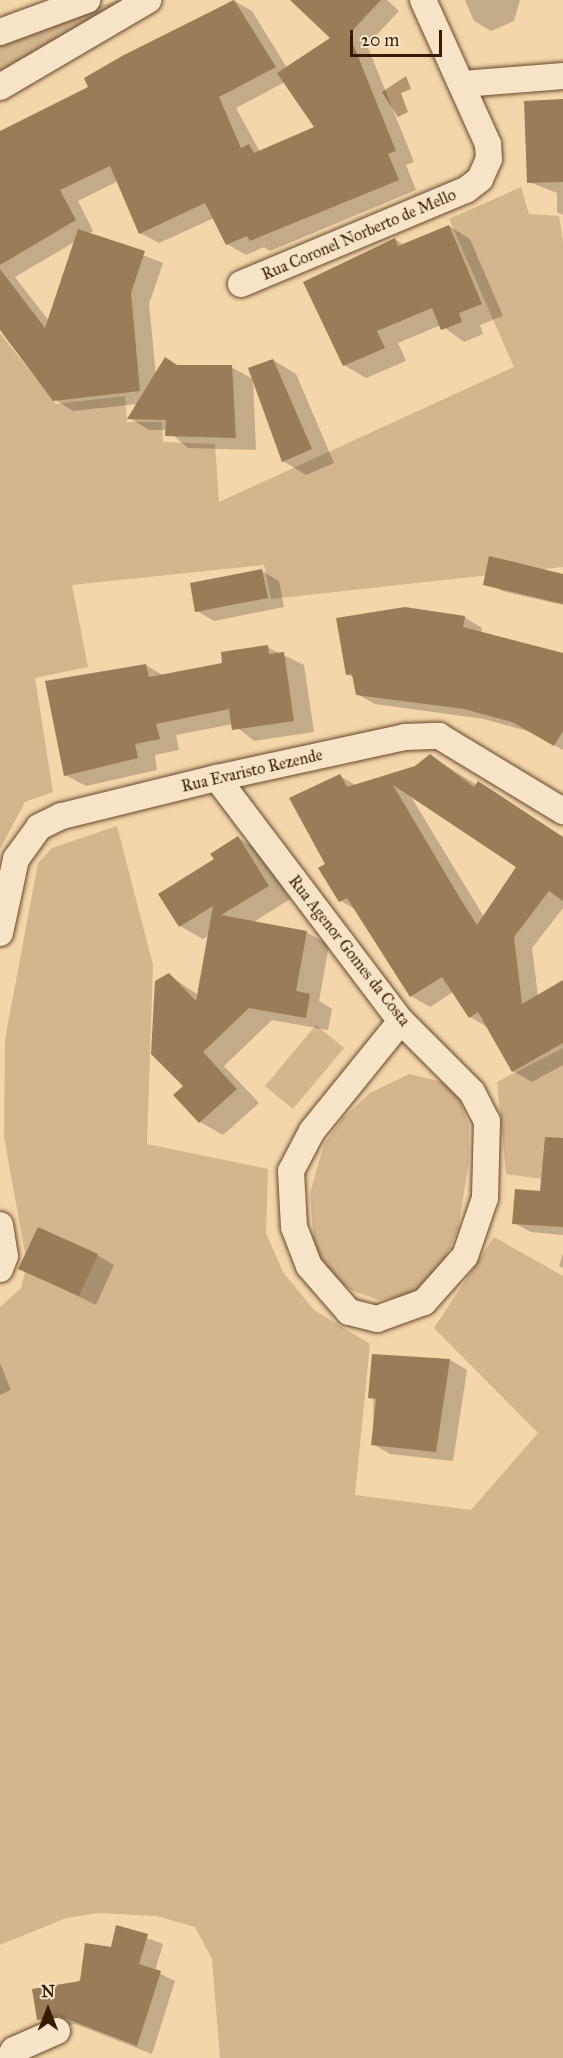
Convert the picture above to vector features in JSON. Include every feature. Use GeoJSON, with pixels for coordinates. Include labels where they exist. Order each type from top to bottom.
{"type":"FeatureCollection","features":[{"type":"Feature","properties":{"kind":"street"},"geometry":{"type":"LineString","coordinates":[[0,32],[87,0]]}},
{"type":"Feature","properties":{"kind":"street"},"geometry":{"type":"LineString","coordinates":[[0,87],[148,0]]}},
{"type":"Feature","properties":{"kind":"street","name":"Rua Coronel Norberto de Mello"},"geometry":{"type":"LineString","coordinates":[[241,284],[473,185],[487,166],[489,150],[462,84],[423,0]]}},
{"type":"Feature","properties":{"kind":"street"},"geometry":{"type":"LineString","coordinates":[[462,84],[563,76]]}},
{"type":"Feature","properties":{"kind":"street","name":"Rua Evaristo Rezende"},"geometry":{"type":"LineString","coordinates":[[0,933],[16,859],[39,827],[62,816],[217,778],[405,737],[439,736],[563,811]]}},
{"type":"Feature","properties":{"kind":"street","name":"Rua Agenor Gomes da Costa"},"geometry":{"type":"LineString","coordinates":[[217,778],[400,1021],[472,1092],[487,1121],[488,1166],[479,1222],[454,1273],[408,1312],[376,1319],[349,1312],[318,1282],[291,1208],[295,1156],[400,1021]]}},
{"type":"Feature","properties":{"kind":"street"},"geometry":{"type":"LineString","coordinates":[[0,1225],[5,1256],[0,1269]]}},
{"type":"Feature","properties":{"kind":"street"},"geometry":{"type":"LineString","coordinates":[[9,2058],[14,2050],[57,2031]]}},
{"type":"Feature","properties":{"kind":"shaded area"},"geometry":{"type":"Polygon","coordinates":[[[123,0],[0,78],[0,41],[123,0]]]}},
{"type":"Feature","properties":{"kind":"shaded area"},"geometry":{"type":"Polygon","coordinates":[[[406,76],[411,89],[401,93],[408,112],[398,117],[382,92],[406,76]]]}},
{"type":"Feature","properties":{"kind":"shaded area"},"geometry":{"type":"Polygon","coordinates":[[[521,187],[529,214],[559,216],[563,241],[563,567],[271,599],[264,565],[72,585],[88,667],[35,678],[53,792],[25,802],[0,849],[0,333],[56,404],[125,396],[127,422],[162,422],[163,442],[215,444],[219,502],[514,367],[449,219],[521,187]]]}},
{"type":"Feature","properties":{"kind":"shaded area"},"geometry":{"type":"Polygon","coordinates":[[[117,826],[153,965],[147,1144],[268,1169],[266,1233],[283,1272],[314,1310],[370,1344],[355,1495],[471,1510],[538,1433],[434,1328],[494,1237],[563,1276],[563,2058],[220,2058],[212,1959],[195,1927],[156,1916],[98,1913],[66,1918],[0,1945],[0,1307],[21,1288],[27,1264],[4,1137],[5,1039],[38,863],[52,848],[117,826]]]}},
{"type":"Feature","properties":{"kind":"shaded area"},"geometry":{"type":"Polygon","coordinates":[[[316,1025],[344,1048],[293,1109],[265,1086],[316,1025]]]}},
{"type":"Feature","properties":{"kind":"shaded area"},"geometry":{"type":"Polygon","coordinates":[[[563,1048],[563,1182],[506,1174],[497,1082],[563,1048]]]}},
{"type":"Feature","properties":{"kind":"shaded area"},"geometry":{"type":"Polygon","coordinates":[[[409,1074],[447,1083],[460,1101],[469,1125],[469,1161],[458,1229],[445,1259],[427,1284],[409,1295],[379,1300],[351,1290],[329,1273],[314,1246],[310,1193],[324,1144],[343,1118],[370,1093],[409,1074]]]}},
{"type":"Feature","properties":{"kind":"building"},"geometry":{"type":"Polygon","coordinates":[[[234,0],[276,67],[219,97],[241,148],[249,144],[254,153],[314,127],[277,73],[330,38],[290,0],[381,0],[349,34],[396,151],[388,154],[399,180],[250,241],[247,236],[226,245],[205,203],[139,234],[110,166],[60,190],[76,220],[0,265],[0,131],[88,87],[84,78],[122,56],[234,0]]]}},
{"type":"Feature","properties":{"kind":"building"},"geometry":{"type":"Polygon","coordinates":[[[563,99],[563,182],[527,183],[524,101],[563,99]]]}},
{"type":"Feature","properties":{"kind":"building"},"geometry":{"type":"Polygon","coordinates":[[[449,225],[482,304],[459,313],[462,322],[441,330],[432,308],[377,331],[385,348],[343,366],[303,282],[395,238],[398,246],[449,225]]]}},
{"type":"Feature","properties":{"kind":"building"},"geometry":{"type":"Polygon","coordinates":[[[78,229],[145,251],[131,293],[140,391],[53,401],[0,330],[0,269],[45,328],[78,229]]]}},
{"type":"Feature","properties":{"kind":"building"},"geometry":{"type":"Polygon","coordinates":[[[165,357],[177,365],[232,365],[236,438],[165,436],[166,420],[127,419],[165,357]]]}},
{"type":"Feature","properties":{"kind":"building"},"geometry":{"type":"Polygon","coordinates":[[[273,359],[312,449],[282,462],[248,368],[273,359]]]}},
{"type":"Feature","properties":{"kind":"building"},"geometry":{"type":"Polygon","coordinates":[[[489,556],[563,574],[563,604],[483,585],[489,556]]]}},
{"type":"Feature","properties":{"kind":"building"},"geometry":{"type":"Polygon","coordinates":[[[262,569],[268,598],[195,612],[190,583],[262,569]]]}},
{"type":"Feature","properties":{"kind":"building"},"geometry":{"type":"Polygon","coordinates":[[[405,607],[465,616],[463,627],[563,653],[563,731],[554,746],[512,722],[464,709],[356,695],[352,674],[346,675],[336,618],[405,607]]]}},
{"type":"Feature","properties":{"kind":"building"},"geometry":{"type":"Polygon","coordinates":[[[268,645],[269,654],[284,652],[294,721],[232,730],[229,709],[156,724],[160,739],[135,744],[138,758],[64,776],[45,681],[146,664],[149,677],[222,663],[221,652],[268,645]]]}},
{"type":"Feature","properties":{"kind":"building"},"geometry":{"type":"Polygon","coordinates":[[[430,754],[474,787],[478,781],[563,837],[563,901],[549,891],[514,937],[522,1004],[563,980],[563,1043],[512,1072],[478,1012],[469,1018],[442,977],[410,997],[347,898],[339,902],[318,868],[325,864],[289,798],[340,774],[347,787],[415,766],[430,754]],[[393,785],[477,925],[516,867],[393,785]]]}},
{"type":"Feature","properties":{"kind":"building"},"geometry":{"type":"Polygon","coordinates":[[[238,836],[269,886],[221,915],[307,931],[296,991],[310,994],[306,1018],[249,1008],[203,1052],[237,1089],[199,1123],[173,1095],[183,1086],[151,1054],[155,981],[169,973],[196,1001],[213,906],[179,927],[158,894],[214,859],[210,854],[238,836]]]}},
{"type":"Feature","properties":{"kind":"building"},"geometry":{"type":"Polygon","coordinates":[[[545,1137],[563,1138],[563,1227],[512,1224],[515,1189],[540,1191],[545,1137]]]}},
{"type":"Feature","properties":{"kind":"building"},"geometry":{"type":"Polygon","coordinates":[[[38,1227],[98,1254],[79,1296],[18,1269],[38,1227]]]}},
{"type":"Feature","properties":{"kind":"building"},"geometry":{"type":"Polygon","coordinates":[[[372,1354],[450,1359],[436,1452],[371,1445],[376,1399],[368,1398],[372,1354]]]}},
{"type":"Feature","properties":{"kind":"building"},"geometry":{"type":"Polygon","coordinates":[[[116,1925],[148,1934],[139,1964],[161,1971],[137,2046],[59,2016],[37,2020],[32,1989],[80,1981],[85,1943],[111,1947],[116,1925]]]}}]}
